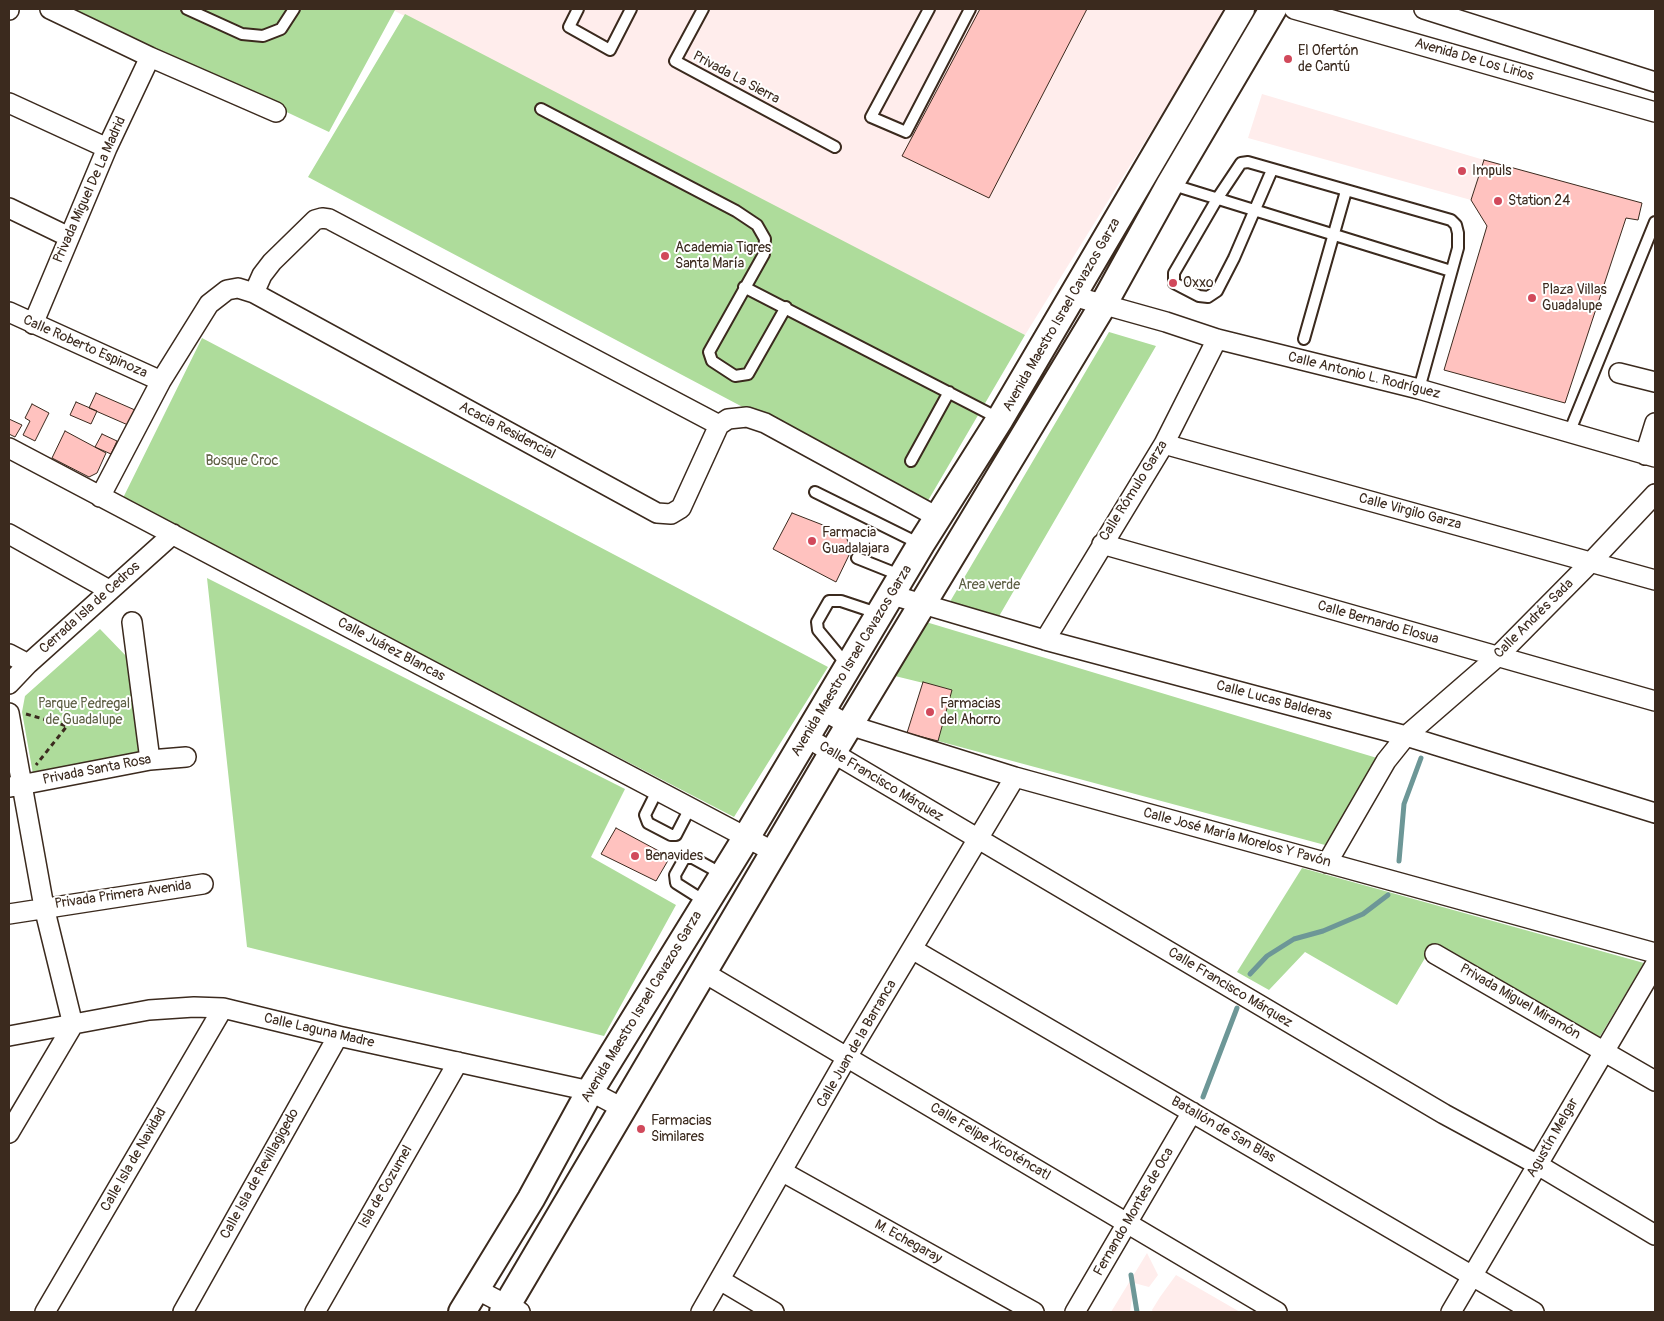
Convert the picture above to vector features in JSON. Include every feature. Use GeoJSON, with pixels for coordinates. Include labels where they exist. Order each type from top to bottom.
{"type":"FeatureCollection","features":[{"type":"Feature","properties":{"kind":"main road","name":"Avenida Maestro Israel Cavazos Garza"},"geometry":{"type":"LineString","coordinates":[[462,1312],[531,1200],[590,1091],[746,838],[921,544],[1000,419],[1241,9]]}},
{"type":"Feature","properties":{"kind":"main road","name":"Avenida Maestro Israel Cavazos Garza"},"geometry":{"type":"LineString","coordinates":[[510,1310],[624,1109],[774,852],[1103,305],[1170,184],[1273,9]]}},
{"type":"Feature","properties":{"kind":"street"},"geometry":{"type":"LineString","coordinates":[[50,9],[150,57],[276,112]]}},
{"type":"Feature","properties":{"kind":"street","name":"Avenida De Los Lirios"},"geometry":{"type":"LineString","coordinates":[[1294,9],[1655,112]]}},
{"type":"Feature","properties":{"kind":"street"},"geometry":{"type":"LineString","coordinates":[[1424,9],[1647,79],[1629,104]]}},
{"type":"Feature","properties":{"kind":"street","name":"Privada Miguel De La Madrid"},"geometry":{"type":"LineString","coordinates":[[33,324],[107,148],[150,57]]}},
{"type":"Feature","properties":{"kind":"street"},"geometry":{"type":"LineString","coordinates":[[9,103],[107,148]]}},
{"type":"Feature","properties":{"kind":"street"},"geometry":{"type":"LineString","coordinates":[[9,208],[69,237]]}},
{"type":"Feature","properties":{"kind":"street"},"geometry":{"type":"LineString","coordinates":[[100,497],[161,381],[209,304],[227,290],[238,288],[254,293],[262,275],[272,262],[315,220],[322,218],[329,219],[719,425],[728,419],[739,417],[747,417],[765,423],[939,518]]}},
{"type":"Feature","properties":{"kind":"street","name":"Acacia Residencial"},"geometry":{"type":"LineString","coordinates":[[254,293],[658,513],[671,514],[681,508],[719,425]]}},
{"type":"Feature","properties":{"kind":"street","name":"Calle Antonio L. Rodríguez"},"geometry":{"type":"LineString","coordinates":[[1073,296],[1166,322],[1217,340],[1419,389],[1650,456]]}},
{"type":"Feature","properties":{"kind":"street","name":"Calle Roberto Espinoza"},"geometry":{"type":"LineString","coordinates":[[9,312],[161,381]]}},
{"type":"Feature","properties":{"kind":"street","name":"Calle Rómulo Garza"},"geometry":{"type":"LineString","coordinates":[[1045,640],[1164,444],[1217,340]]}},
{"type":"Feature","properties":{"kind":"street"},"geometry":{"type":"LineString","coordinates":[[1619,373],[1655,382]]}},
{"type":"Feature","properties":{"kind":"street"},"geometry":{"type":"LineString","coordinates":[[1650,456],[1655,423]]}},
{"type":"Feature","properties":{"kind":"street","name":"Calle Virgilo Garza"},"geometry":{"type":"LineString","coordinates":[[1164,444],[1655,580]]}},
{"type":"Feature","properties":{"kind":"street","name":"Calle Juárez Blancas"},"geometry":{"type":"LineString","coordinates":[[9,448],[774,852]]}},
{"type":"Feature","properties":{"kind":"street","name":"Calle Andrés Sada"},"geometry":{"type":"LineString","coordinates":[[1327,864],[1386,761],[1406,736],[1497,657],[1655,494]]}},
{"type":"Feature","properties":{"kind":"street"},"geometry":{"type":"LineString","coordinates":[[9,534],[109,590]]}},
{"type":"Feature","properties":{"kind":"street","name":"Cerrada Isla de Cedros"},"geometry":{"type":"LineString","coordinates":[[9,684],[28,664],[173,534]]}},
{"type":"Feature","properties":{"kind":"street","name":"Calle Bernardo Elosua"},"geometry":{"type":"LineString","coordinates":[[1102,544],[1655,701]]}},
{"type":"Feature","properties":{"kind":"street","name":"Calle Lucas Balderas"},"geometry":{"type":"LineString","coordinates":[[892,595],[923,606],[1045,640],[1406,736],[1655,813]]}},
{"type":"Feature","properties":{"kind":"street"},"geometry":{"type":"LineString","coordinates":[[132,622],[150,760]]}},
{"type":"Feature","properties":{"kind":"street"},"geometry":{"type":"LineString","coordinates":[[9,654],[28,664]]}},
{"type":"Feature","properties":{"kind":"street","name":"Calle José María Morelos Y Pavón"},"geometry":{"type":"LineString","coordinates":[[822,710],[850,725],[1016,777],[1655,953]]}},
{"type":"Feature","properties":{"kind":"street"},"geometry":{"type":"LineString","coordinates":[[9,1133],[73,1025],[15,786],[13,712]]}},
{"type":"Feature","properties":{"kind":"street","name":"Calle Francisco Márquez"},"geometry":{"type":"LineString","coordinates":[[806,737],[1444,1114],[1538,1165],[1655,1235]]}},
{"type":"Feature","properties":{"kind":"street","name":"Privada Santa Rosa"},"geometry":{"type":"LineString","coordinates":[[15,786],[150,760],[186,757]]}},
{"type":"Feature","properties":{"kind":"street","name":"Calle Juan de la Barranca"},"geometry":{"type":"LineString","coordinates":[[701,1312],[783,1172],[847,1057],[1016,777]]}},
{"type":"Feature","properties":{"kind":"street","name":"Privada Primera Avenida"},"geometry":{"type":"LineString","coordinates":[[9,914],[44,907],[203,884]]}},
{"type":"Feature","properties":{"kind":"street","name":"Batallón de San Blas"},"geometry":{"type":"LineString","coordinates":[[912,949],[1534,1312]]}},
{"type":"Feature","properties":{"kind":"street","name":"Privada Miguel Miramón"},"geometry":{"type":"LineString","coordinates":[[1435,954],[1655,1081]]}},
{"type":"Feature","properties":{"kind":"street","name":"Agustín Melgar"},"geometry":{"type":"LineString","coordinates":[[1451,1312],[1655,965]]}},
{"type":"Feature","properties":{"kind":"street","name":"Calle Felipe Xicoténcatl"},"geometry":{"type":"LineString","coordinates":[[704,972],[1277,1312]]}},
{"type":"Feature","properties":{"kind":"street","name":"Calle Laguna Madre"},"geometry":{"type":"LineString","coordinates":[[9,1036],[149,1010],[194,1007],[223,1008],[338,1036],[590,1091],[624,1109]]}},
{"type":"Feature","properties":{"kind":"street","name":"Calle Isla de Navidad"},"geometry":{"type":"LineString","coordinates":[[45,1312],[223,1008]]}},
{"type":"Feature","properties":{"kind":"street","name":"Calle Isla de Revillagigedo"},"geometry":{"type":"LineString","coordinates":[[183,1312],[338,1036]]}},
{"type":"Feature","properties":{"kind":"street","name":"Isla de Cozumel"},"geometry":{"type":"LineString","coordinates":[[315,1312],[458,1062]]}},
{"type":"Feature","properties":{"kind":"street","name":"Fernando Montes de Oca"},"geometry":{"type":"LineString","coordinates":[[1075,1312],[1192,1112]]}},
{"type":"Feature","properties":{"kind":"street","name":"M. Echegaray"},"geometry":{"type":"LineString","coordinates":[[783,1172],[1034,1312]]}},
{"type":"Feature","properties":{"kind":"street"},"geometry":{"type":"LineString","coordinates":[[720,1280],[774,1312]]}},
{"type":"Feature","properties":{"kind":"street"},"geometry":{"type":"LineString","coordinates":[[476,1289],[510,1310]]}},
{"type":"Feature","properties":{"kind":"lane"},"geometry":{"type":"LineString","coordinates":[[187,9],[242,34],[263,36],[280,29],[294,9]]}},
{"type":"Feature","properties":{"kind":"lane"},"geometry":{"type":"LineString","coordinates":[[578,9],[569,27],[610,50],[631,9]]}},
{"type":"Feature","properties":{"kind":"lane","name":"Privada La Sierra"},"geometry":{"type":"LineString","coordinates":[[703,9],[675,61],[836,147]]}},
{"type":"Feature","properties":{"kind":"lane"},"geometry":{"type":"LineString","coordinates":[[928,9],[871,117],[906,132],[970,9]]}},
{"type":"Feature","properties":{"kind":"lane"},"geometry":{"type":"LineString","coordinates":[[541,109],[736,211],[757,225],[765,239],[764,254],[709,352],[712,361],[735,376],[748,374],[786,307]]}},
{"type":"Feature","properties":{"kind":"lane"},"geometry":{"type":"LineString","coordinates":[[1272,170],[1217,291],[1208,298],[1176,285],[1173,280],[1174,273],[1217,199],[1242,163],[1248,162],[1451,220],[1456,225],[1458,241],[1419,389]]}},
{"type":"Feature","properties":{"kind":"lane"},"geometry":{"type":"LineString","coordinates":[[1170,184],[1451,271]]}},
{"type":"Feature","properties":{"kind":"lane"},"geometry":{"type":"LineString","coordinates":[[1304,339],[1346,191]]}},
{"type":"Feature","properties":{"kind":"lane"},"geometry":{"type":"LineString","coordinates":[[1569,432],[1655,222]]}},
{"type":"Feature","properties":{"kind":"lane"},"geometry":{"type":"LineString","coordinates":[[744,287],[1000,419]]}},
{"type":"Feature","properties":{"kind":"lane"},"geometry":{"type":"LineString","coordinates":[[911,462],[949,392]]}},
{"type":"Feature","properties":{"kind":"lane"},"geometry":{"type":"LineString","coordinates":[[815,492],[921,544]]}},
{"type":"Feature","properties":{"kind":"lane"},"geometry":{"type":"LineString","coordinates":[[857,558],[892,595]]}},
{"type":"Feature","properties":{"kind":"lane"},"geometry":{"type":"LineString","coordinates":[[848,667],[818,630],[817,622],[829,602],[892,595]]}},
{"type":"Feature","properties":{"kind":"lane"},"geometry":{"type":"LineString","coordinates":[[657,790],[645,815],[645,820],[656,827],[671,835],[676,835],[690,808]]}},
{"type":"Feature","properties":{"kind":"lane"},"geometry":{"type":"LineString","coordinates":[[706,902],[674,879],[684,860],[693,858],[723,874]]}},
{"type":"Feature","properties":{"kind":"path"},"geometry":{"type":"LineString","coordinates":[[13,712],[66,726],[15,786]]}},
{"type":"Feature","properties":{"kind":"shaded area"},"geometry":{"type":"Polygon","coordinates":[[[391,9],[1227,9],[1025,335],[391,9]]]}},
{"type":"Feature","properties":{"kind":"shaded area"},"geometry":{"type":"Polygon","coordinates":[[[1262,94],[1484,160],[1471,200],[1248,138],[1262,94]]]}},
{"type":"Feature","properties":{"kind":"shaded area"},"geometry":{"type":"Polygon","coordinates":[[[1147,1253],[1158,1275],[1149,1287],[1134,1283],[1130,1312],[1111,1312],[1147,1253]]]}},
{"type":"Feature","properties":{"kind":"shaded area"},"geometry":{"type":"Polygon","coordinates":[[[1176,1275],[1240,1312],[1153,1312],[1152,1310],[1160,1297],[1176,1275]]]}},
{"type":"Feature","properties":{"kind":"green space"},"geometry":{"type":"Polygon","coordinates":[[[68,9],[389,9],[395,10],[329,132],[68,9]]]}},
{"type":"Feature","properties":{"kind":"green space","name":"Academia Tigres Santa María"},"geometry":{"type":"Polygon","coordinates":[[[405,14],[1025,335],[926,504],[308,177],[405,14]]]}},
{"type":"Feature","properties":{"kind":"green space","name":"Area verde"},"geometry":{"type":"Polygon","coordinates":[[[1109,332],[1156,346],[998,618],[948,605],[1109,332]]]}},
{"type":"Feature","properties":{"kind":"green space","name":"Bosque Croc"},"geometry":{"type":"Polygon","coordinates":[[[202,338],[828,667],[734,817],[122,500],[202,338]]]}},
{"type":"Feature","properties":{"kind":"green space"},"geometry":{"type":"Polygon","coordinates":[[[207,578],[625,789],[591,857],[676,905],[604,1036],[247,947],[207,578]]]}},
{"type":"Feature","properties":{"kind":"green space"},"geometry":{"type":"Polygon","coordinates":[[[926,622],[1377,758],[1325,845],[938,741],[952,690],[895,676],[926,622]]]}},
{"type":"Feature","properties":{"kind":"green space","name":"Parque Pedregal de Guadalupe"},"geometry":{"type":"Polygon","coordinates":[[[100,629],[129,659],[141,755],[33,774],[22,712],[25,696],[100,629]]]}},
{"type":"Feature","properties":{"kind":"green space"},"geometry":{"type":"Polygon","coordinates":[[[1302,868],[1644,963],[1599,1038],[1434,943],[1397,1005],[1305,952],[1269,990],[1237,972],[1302,868]]]}},
{"type":"Feature","properties":{"kind":"building"},"geometry":{"type":"Polygon","coordinates":[[[980,9],[1087,9],[989,198],[902,156],[980,9]]]}},
{"type":"Feature","properties":{"kind":"building","name":"Plaza Villas Guadalupe"},"geometry":{"type":"Polygon","coordinates":[[[1484,160],[1642,203],[1638,220],[1626,218],[1565,403],[1444,370],[1487,226],[1471,200],[1484,160]]]}},
{"type":"Feature","properties":{"kind":"building"},"geometry":{"type":"Polygon","coordinates":[[[96,393],[135,410],[128,425],[89,408],[96,393]]]}},
{"type":"Feature","properties":{"kind":"building"},"geometry":{"type":"Polygon","coordinates":[[[76,402],[97,411],[91,424],[70,415],[76,402]]]}},
{"type":"Feature","properties":{"kind":"building"},"geometry":{"type":"Polygon","coordinates":[[[32,404],[49,413],[35,441],[23,435],[30,421],[25,418],[32,404]]]}},
{"type":"Feature","properties":{"kind":"building"},"geometry":{"type":"Polygon","coordinates":[[[9,419],[22,425],[15,437],[9,434],[9,419]]]}},
{"type":"Feature","properties":{"kind":"building"},"geometry":{"type":"Polygon","coordinates":[[[65,431],[106,453],[97,473],[89,477],[52,458],[65,431]]]}},
{"type":"Feature","properties":{"kind":"building"},"geometry":{"type":"Polygon","coordinates":[[[102,434],[117,441],[111,454],[95,447],[102,434]]]}},
{"type":"Feature","properties":{"kind":"building","name":"Farmacia Guadalajara"},"geometry":{"type":"Polygon","coordinates":[[[792,513],[846,534],[850,553],[836,582],[773,549],[792,513]]]}},
{"type":"Feature","properties":{"kind":"building","name":"Farmacias del Ahorro"},"geometry":{"type":"Polygon","coordinates":[[[923,682],[952,690],[938,741],[907,733],[923,682]]]}},
{"type":"Feature","properties":{"kind":"building","name":"Benavides"},"geometry":{"type":"Polygon","coordinates":[[[616,828],[670,857],[656,881],[601,854],[616,828]]]}},
{"type":"Feature","properties":{"kind":"waterway"},"geometry":{"type":"LineString","coordinates":[[1399,861],[1404,804],[1421,758]]}},
{"type":"Feature","properties":{"kind":"waterway"},"geometry":{"type":"LineString","coordinates":[[1250,974],[1267,956],[1294,939],[1323,931],[1363,914],[1388,895]]}},
{"type":"Feature","properties":{"kind":"waterway"},"geometry":{"type":"LineString","coordinates":[[1203,1097],[1237,1008]]}},
{"type":"Feature","properties":{"kind":"waterway"},"geometry":{"type":"LineString","coordinates":[[1131,1275],[1137,1312]]}},
{"type":"Feature","properties":{"kind":"place","name":"El Ofertón de Cantú"},"geometry":{"type":"Point","coordinates":[1288,59]}},
{"type":"Feature","properties":{"kind":"place","name":"Impuls"},"geometry":{"type":"Point","coordinates":[1462,171]}},
{"type":"Feature","properties":{"kind":"place","name":"Station 24"},"geometry":{"type":"Point","coordinates":[1498,201]}},
{"type":"Feature","properties":{"kind":"place","name":"Academia Tigres Santa María"},"geometry":{"type":"Point","coordinates":[665,256]}},
{"type":"Feature","properties":{"kind":"place","name":"Oxxo"},"geometry":{"type":"Point","coordinates":[1173,283]}},
{"type":"Feature","properties":{"kind":"place","name":"Plaza Villas Guadalupe"},"geometry":{"type":"Point","coordinates":[1532,298]}},
{"type":"Feature","properties":{"kind":"place","name":"Farmacia Guadalajara"},"geometry":{"type":"Point","coordinates":[812,541]}},
{"type":"Feature","properties":{"kind":"place","name":"Farmacias del Ahorro"},"geometry":{"type":"Point","coordinates":[930,712]}},
{"type":"Feature","properties":{"kind":"place","name":"Benavides"},"geometry":{"type":"Point","coordinates":[635,856]}},
{"type":"Feature","properties":{"kind":"place","name":"Farmacias Similares"},"geometry":{"type":"Point","coordinates":[641,1129]}}]}
